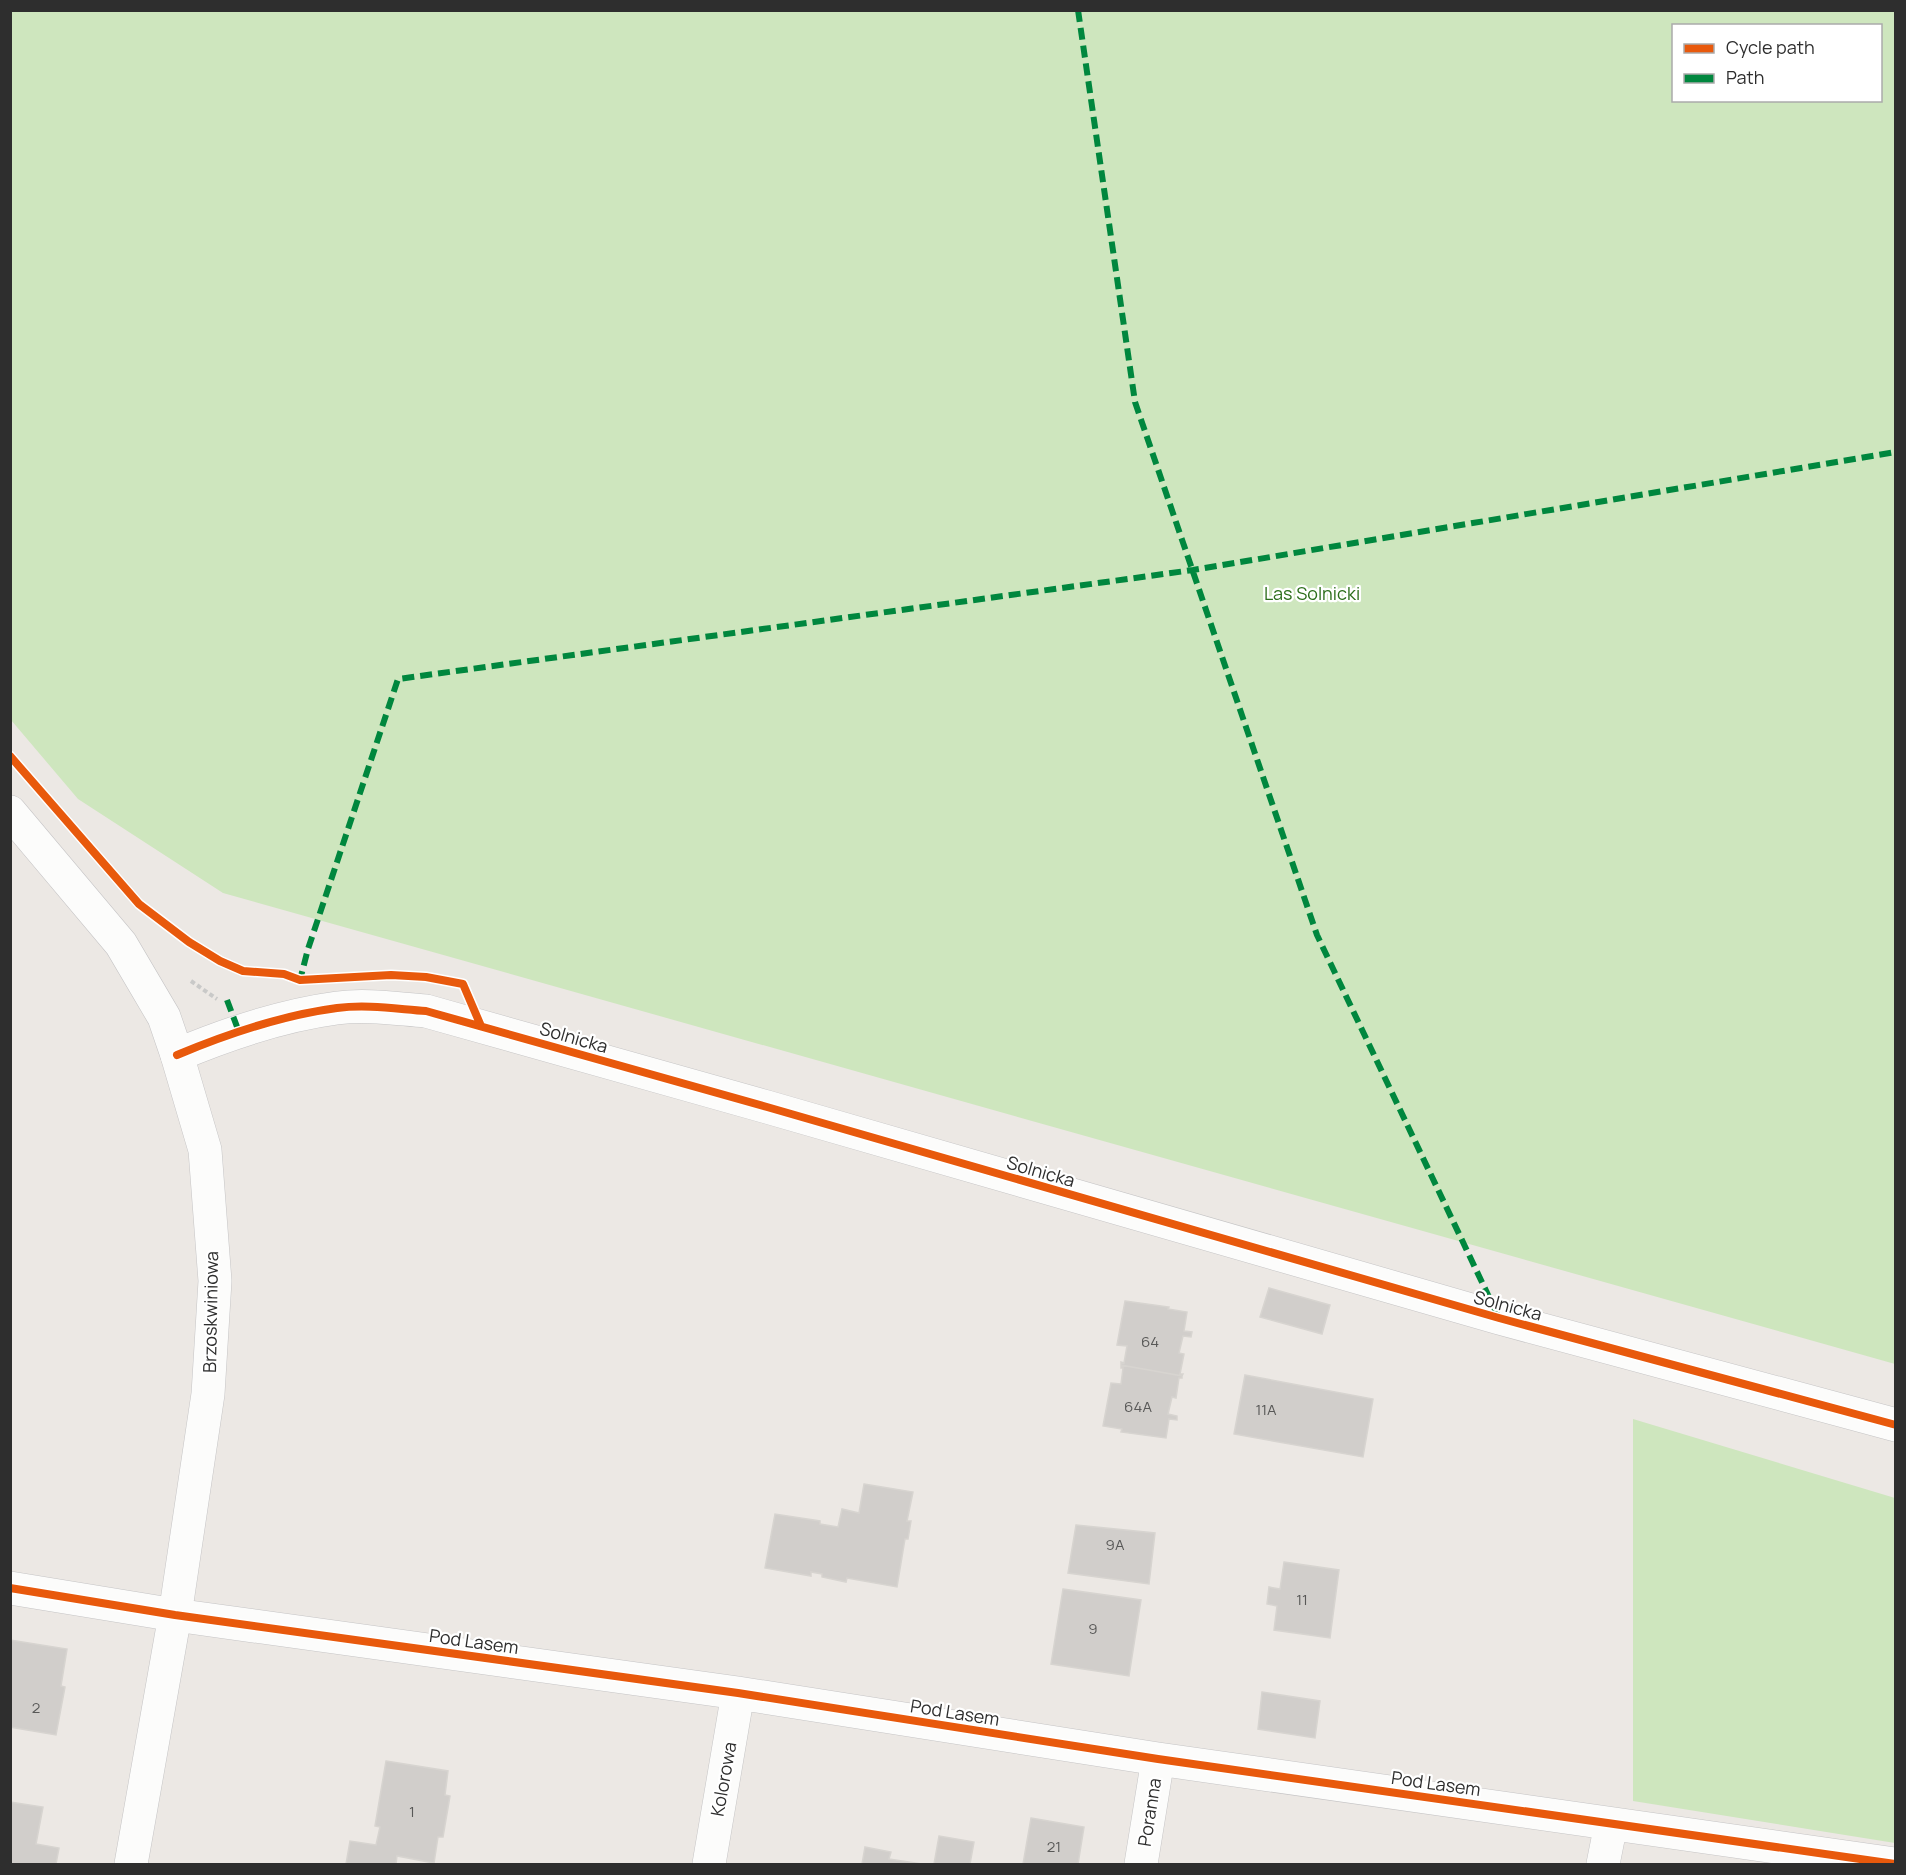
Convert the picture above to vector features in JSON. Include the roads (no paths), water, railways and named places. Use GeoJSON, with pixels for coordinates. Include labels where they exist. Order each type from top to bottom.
{"type":"FeatureCollection","features":[{"type":"Feature","properties":{"kind":"street","name":"Brzoskwiniowa"},"geometry":{"type":"LineString","coordinates":[[10,812],[122,944],[164,1017],[205,1150],[215,1281],[208,1394],[175,1614],[131,1864]]}},
{"type":"Feature","properties":{"kind":"street","name":"Solnicka"},"geometry":{"type":"LineString","coordinates":[[177,1055],[199,1045],[266,1024],[338,1008],[375,1006],[426,1011],[1499,1318],[1896,1425]]}},
{"type":"Feature","properties":{"kind":"street","name":"Pod Lasem"},"geometry":{"type":"LineString","coordinates":[[10,1587],[175,1614],[738,1693],[1158,1759],[1895,1864]]}},
{"type":"Feature","properties":{"kind":"street","name":"Kolorowa"},"geometry":{"type":"LineString","coordinates":[[709,1864],[738,1693]]}},
{"type":"Feature","properties":{"kind":"street","name":"Poranna"},"geometry":{"type":"LineString","coordinates":[[1141,1864],[1158,1759]]}},
{"type":"Feature","properties":{"kind":"street"},"geometry":{"type":"LineString","coordinates":[[1603,1864],[1611,1824]]}},
{"type":"Feature","properties":{"kind":"park label","name":"Las Solnicki"},"geometry":{"type":"Point","coordinates":[1312,593]}}]}
